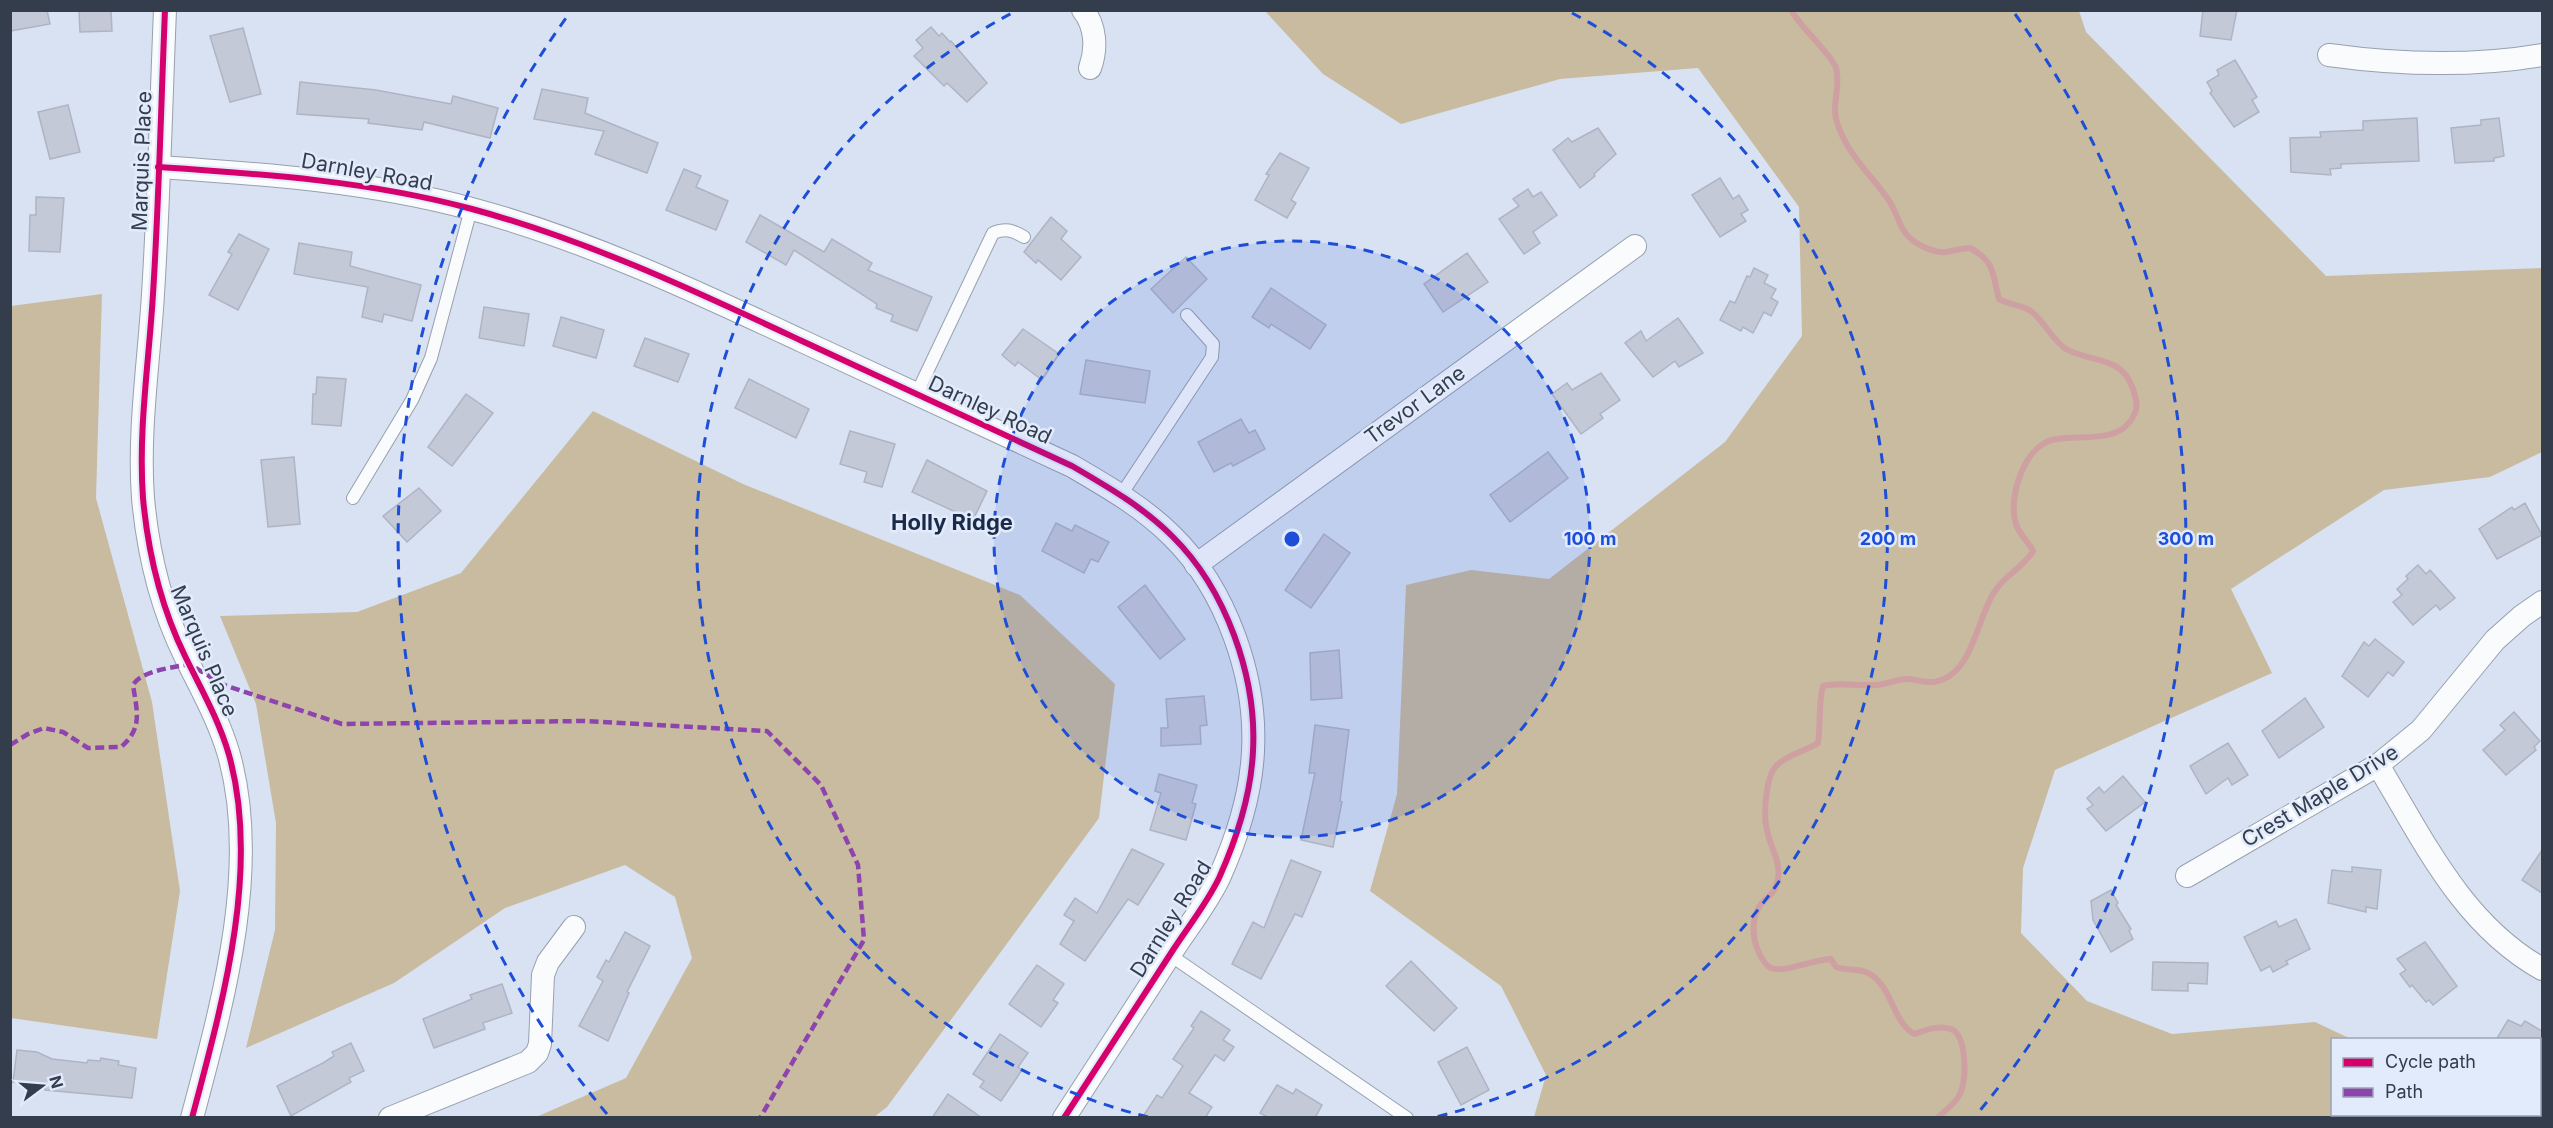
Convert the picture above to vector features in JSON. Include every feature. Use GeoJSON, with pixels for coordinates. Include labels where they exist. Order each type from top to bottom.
{"type":"FeatureCollection","features":[{"type":"Feature","properties":{"kind":"street","name":"Marquis Place"},"geometry":{"type":"LineString","coordinates":[[165,10],[142,461],[149,543],[167,613],[215,716],[228,754],[238,793],[242,841],[242,873],[229,952],[192,1118]]}},
{"type":"Feature","properties":{"kind":"street"},"geometry":{"type":"LineString","coordinates":[[1083,10],[1094,32],[1095,49],[1090,68]]}},
{"type":"Feature","properties":{"kind":"street"},"geometry":{"type":"LineString","coordinates":[[2329,55],[2381,62],[2434,64],[2494,62],[2542,55]]}},
{"type":"Feature","properties":{"kind":"street","name":"Darnley Road"},"geometry":{"type":"LineString","coordinates":[[158,167],[286,175],[360,185],[471,209],[589,247],[730,308],[1072,466],[1121,495],[1174,537],[1196,565],[1227,620],[1240,658],[1251,709],[1253,753],[1247,794],[1237,834],[1218,880],[1064,1118]]}},
{"type":"Feature","properties":{"kind":"street","name":"Trevor Lane"},"geometry":{"type":"LineString","coordinates":[[1196,565],[1635,246]]}},
{"type":"Feature","properties":{"kind":"street","name":"Crest Maple Drive"},"geometry":{"type":"LineString","coordinates":[[2187,876],[2378,765],[2421,730],[2495,640],[2542,602]]}},
{"type":"Feature","properties":{"kind":"street"},"geometry":{"type":"LineString","coordinates":[[2378,765],[2451,885],[2472,913],[2497,938],[2542,969]]}},
{"type":"Feature","properties":{"kind":"street"},"geometry":{"type":"LineString","coordinates":[[390,1118],[528,1062],[540,1044],[543,975],[548,962],[574,927]]}},
{"type":"Feature","properties":{"kind":"lane"},"geometry":{"type":"LineString","coordinates":[[353,498],[412,400],[431,358],[471,209]]}},
{"type":"Feature","properties":{"kind":"lane"},"geometry":{"type":"LineString","coordinates":[[916,395],[993,233],[1003,229],[1013,230],[1024,237]]}},
{"type":"Feature","properties":{"kind":"lane"},"geometry":{"type":"LineString","coordinates":[[1121,495],[1212,357],[1213,344],[1187,315]]}},
{"type":"Feature","properties":{"kind":"lane"},"geometry":{"type":"LineString","coordinates":[[1170,955],[1407,1118]]}},
{"type":"Feature","properties":{"kind":"shaded area"},"geometry":{"type":"Polygon","coordinates":[[[1265,11],[2079,11],[2086,32],[2326,276],[2542,268],[2542,452],[2490,477],[2384,490],[2231,589],[2272,673],[2055,770],[2023,868],[2021,933],[2087,1001],[2172,1034],[2315,1022],[2349,1038],[2331,1038],[2331,1116],[2512,1117],[1534,1117],[1546,1075],[1501,986],[1370,891],[1397,794],[1406,585],[1471,570],[1549,579],[1725,442],[1802,336],[1799,207],[1698,68],[1560,79],[1401,124],[1323,74],[1265,11]]]}},
{"type":"Feature","properties":{"kind":"shaded area"},"geometry":{"type":"Polygon","coordinates":[[[102,294],[96,498],[152,702],[180,891],[157,1039],[11,1018],[11,306],[102,294]]]}},
{"type":"Feature","properties":{"kind":"shaded area"},"geometry":{"type":"Polygon","coordinates":[[[593,411],[743,484],[1020,595],[1115,684],[1099,818],[887,1107],[874,1117],[536,1117],[626,1078],[692,958],[675,897],[625,865],[505,908],[394,983],[246,1048],[275,930],[276,823],[256,704],[220,616],[357,612],[461,573],[593,411]]]}},
{"type":"Feature","properties":{"kind":"building"},"geometry":{"type":"Polygon","coordinates":[[[10,10],[47,10],[50,24],[10,31],[10,10]]]}},
{"type":"Feature","properties":{"kind":"building"},"geometry":{"type":"Polygon","coordinates":[[[79,10],[111,10],[112,31],[80,32],[79,10]]]}},
{"type":"Feature","properties":{"kind":"building"},"geometry":{"type":"Polygon","coordinates":[[[2203,10],[2237,10],[2231,40],[2200,36],[2203,10]]]}},
{"type":"Feature","properties":{"kind":"building"},"geometry":{"type":"Polygon","coordinates":[[[931,27],[939,36],[942,33],[951,41],[987,83],[967,102],[947,83],[944,86],[914,56],[923,48],[916,40],[931,27]]]}},
{"type":"Feature","properties":{"kind":"building"},"geometry":{"type":"Polygon","coordinates":[[[243,28],[261,94],[230,102],[210,36],[243,28]]]}},
{"type":"Feature","properties":{"kind":"building"},"geometry":{"type":"Polygon","coordinates":[[[2235,60],[2257,97],[2252,100],[2259,112],[2234,127],[2210,93],[2212,91],[2207,82],[2219,75],[2217,70],[2235,60]]]}},
{"type":"Feature","properties":{"kind":"building"},"geometry":{"type":"Polygon","coordinates":[[[300,82],[376,90],[451,104],[453,96],[498,108],[490,138],[424,122],[422,130],[368,123],[369,119],[297,114],[300,82]]]}},
{"type":"Feature","properties":{"kind":"building"},"geometry":{"type":"Polygon","coordinates":[[[542,89],[588,98],[585,113],[658,143],[647,173],[595,154],[604,131],[534,119],[542,89]]]}},
{"type":"Feature","properties":{"kind":"building"},"geometry":{"type":"Polygon","coordinates":[[[68,105],[80,152],[50,159],[38,112],[68,105]]]}},
{"type":"Feature","properties":{"kind":"building"},"geometry":{"type":"Polygon","coordinates":[[[2417,118],[2419,161],[2341,164],[2341,168],[2330,169],[2331,175],[2291,172],[2290,138],[2321,137],[2320,132],[2363,130],[2363,121],[2417,118]]]}},
{"type":"Feature","properties":{"kind":"building"},"geometry":{"type":"Polygon","coordinates":[[[2499,118],[2504,156],[2494,158],[2494,161],[2455,163],[2451,128],[2481,125],[2481,120],[2499,118]]]}},
{"type":"Feature","properties":{"kind":"building"},"geometry":{"type":"Polygon","coordinates":[[[1598,128],[1616,154],[1580,188],[1553,150],[1568,138],[1572,142],[1598,128]]]}},
{"type":"Feature","properties":{"kind":"building"},"geometry":{"type":"Polygon","coordinates":[[[1280,153],[1309,168],[1291,200],[1296,203],[1287,218],[1255,200],[1269,175],[1266,174],[1280,153]]]}},
{"type":"Feature","properties":{"kind":"building"},"geometry":{"type":"Polygon","coordinates":[[[684,169],[701,176],[696,187],[728,201],[716,230],[666,210],[684,169]]]}},
{"type":"Feature","properties":{"kind":"building"},"geometry":{"type":"Polygon","coordinates":[[[1720,178],[1733,199],[1739,195],[1748,210],[1741,214],[1746,221],[1720,237],[1692,195],[1720,178]]]}},
{"type":"Feature","properties":{"kind":"building"},"geometry":{"type":"Polygon","coordinates":[[[1528,189],[1533,197],[1541,192],[1557,215],[1533,232],[1540,243],[1524,254],[1499,219],[1519,206],[1513,199],[1528,189]]]}},
{"type":"Feature","properties":{"kind":"building"},"geometry":{"type":"Polygon","coordinates":[[[36,197],[64,198],[60,252],[29,251],[30,215],[36,215],[36,197]]]}},
{"type":"Feature","properties":{"kind":"building"},"geometry":{"type":"Polygon","coordinates":[[[760,215],[824,252],[832,239],[872,263],[868,270],[932,297],[917,331],[891,321],[893,315],[876,308],[877,304],[794,250],[786,265],[746,242],[760,215]]]}},
{"type":"Feature","properties":{"kind":"building"},"geometry":{"type":"Polygon","coordinates":[[[1051,217],[1067,231],[1061,239],[1081,257],[1061,280],[1038,260],[1036,263],[1024,252],[1051,217]]]}},
{"type":"Feature","properties":{"kind":"building"},"geometry":{"type":"Polygon","coordinates":[[[239,234],[269,249],[238,310],[209,295],[232,254],[228,252],[239,234]]]}},
{"type":"Feature","properties":{"kind":"building"},"geometry":{"type":"Polygon","coordinates":[[[299,243],[352,252],[350,266],[421,285],[412,321],[384,314],[382,322],[362,317],[368,287],[294,274],[299,243]]]}},
{"type":"Feature","properties":{"kind":"building"},"geometry":{"type":"Polygon","coordinates":[[[1467,253],[1488,282],[1443,312],[1424,284],[1467,253]]]}},
{"type":"Feature","properties":{"kind":"building"},"geometry":{"type":"Polygon","coordinates":[[[1186,257],[1207,279],[1173,313],[1151,289],[1186,257]]]}},
{"type":"Feature","properties":{"kind":"building"},"geometry":{"type":"Polygon","coordinates":[[[1754,268],[1768,275],[1764,283],[1776,289],[1771,298],[1778,302],[1771,316],[1764,312],[1753,333],[1743,327],[1741,331],[1720,320],[1730,301],[1735,303],[1747,276],[1750,277],[1754,268]]]}},
{"type":"Feature","properties":{"kind":"building"},"geometry":{"type":"Polygon","coordinates":[[[1271,288],[1326,325],[1310,349],[1271,324],[1269,328],[1252,317],[1271,288]]]}},
{"type":"Feature","properties":{"kind":"building"},"geometry":{"type":"Polygon","coordinates":[[[484,307],[529,314],[524,346],[479,338],[484,307]]]}},
{"type":"Feature","properties":{"kind":"building"},"geometry":{"type":"Polygon","coordinates":[[[561,317],[604,330],[596,358],[553,346],[561,317]]]}},
{"type":"Feature","properties":{"kind":"building"},"geometry":{"type":"Polygon","coordinates":[[[1678,318],[1703,353],[1679,367],[1675,361],[1653,377],[1625,343],[1641,331],[1646,341],[1678,318]]]}},
{"type":"Feature","properties":{"kind":"building"},"geometry":{"type":"Polygon","coordinates":[[[1023,329],[1059,354],[1042,380],[1018,362],[1015,366],[1002,355],[1023,329]]]}},
{"type":"Feature","properties":{"kind":"building"},"geometry":{"type":"Polygon","coordinates":[[[645,338],[689,354],[678,382],[634,366],[645,338]]]}},
{"type":"Feature","properties":{"kind":"building"},"geometry":{"type":"Polygon","coordinates":[[[1086,360],[1150,371],[1145,403],[1080,394],[1086,360]]]}},
{"type":"Feature","properties":{"kind":"building"},"geometry":{"type":"Polygon","coordinates":[[[1601,373],[1620,400],[1600,414],[1603,418],[1581,434],[1552,394],[1567,383],[1572,390],[1601,373]]]}},
{"type":"Feature","properties":{"kind":"building"},"geometry":{"type":"Polygon","coordinates":[[[317,377],[346,379],[341,426],[312,424],[313,394],[316,394],[317,377]]]}},
{"type":"Feature","properties":{"kind":"building"},"geometry":{"type":"Polygon","coordinates":[[[749,379],[809,409],[796,438],[735,408],[749,379]]]}},
{"type":"Feature","properties":{"kind":"building"},"geometry":{"type":"Polygon","coordinates":[[[466,394],[493,413],[452,466],[428,447],[466,394]]]}},
{"type":"Feature","properties":{"kind":"building"},"geometry":{"type":"Polygon","coordinates":[[[1241,419],[1249,433],[1255,430],[1265,449],[1233,466],[1231,463],[1214,472],[1198,442],[1241,419]]]}},
{"type":"Feature","properties":{"kind":"building"},"geometry":{"type":"Polygon","coordinates":[[[850,431],[895,444],[882,487],[864,482],[867,472],[840,464],[850,431]]]}},
{"type":"Feature","properties":{"kind":"building"},"geometry":{"type":"Polygon","coordinates":[[[1548,452],[1568,478],[1510,522],[1490,495],[1548,452]]]}},
{"type":"Feature","properties":{"kind":"building"},"geometry":{"type":"Polygon","coordinates":[[[294,457],[300,524],[268,527],[261,460],[294,457]]]}},
{"type":"Feature","properties":{"kind":"building"},"geometry":{"type":"Polygon","coordinates":[[[927,460],[987,491],[973,520],[912,492],[927,460]]]}},
{"type":"Feature","properties":{"kind":"building"},"geometry":{"type":"Polygon","coordinates":[[[419,488],[441,511],[407,542],[383,516],[419,488]]]}},
{"type":"Feature","properties":{"kind":"building"},"geometry":{"type":"Polygon","coordinates":[[[2525,503],[2542,535],[2497,559],[2479,529],[2512,507],[2514,510],[2525,503]]]}},
{"type":"Feature","properties":{"kind":"building"},"geometry":{"type":"Polygon","coordinates":[[[1056,523],[1072,531],[1075,525],[1109,542],[1098,562],[1091,559],[1084,573],[1042,551],[1056,523]]]}},
{"type":"Feature","properties":{"kind":"building"},"geometry":{"type":"Polygon","coordinates":[[[1324,534],[1350,553],[1311,608],[1285,590],[1324,534]]]}},
{"type":"Feature","properties":{"kind":"building"},"geometry":{"type":"Polygon","coordinates":[[[2418,565],[2426,574],[2430,570],[2455,598],[2440,610],[2436,605],[2413,625],[2393,602],[2402,595],[2397,589],[2418,565]]]}},
{"type":"Feature","properties":{"kind":"building"},"geometry":{"type":"Polygon","coordinates":[[[1145,585],[1185,639],[1160,659],[1118,607],[1145,585]]]}},
{"type":"Feature","properties":{"kind":"building"},"geometry":{"type":"Polygon","coordinates":[[[2375,639],[2404,662],[2393,676],[2388,672],[2368,697],[2342,676],[2364,642],[2369,646],[2375,639]]]}},
{"type":"Feature","properties":{"kind":"building"},"geometry":{"type":"Polygon","coordinates":[[[1339,650],[1342,698],[1311,700],[1310,653],[1339,650]]]}},
{"type":"Feature","properties":{"kind":"building"},"geometry":{"type":"Polygon","coordinates":[[[1204,696],[1207,725],[1200,726],[1201,744],[1161,746],[1161,728],[1168,728],[1166,699],[1204,696]]]}},
{"type":"Feature","properties":{"kind":"building"},"geometry":{"type":"Polygon","coordinates":[[[2305,698],[2324,727],[2279,758],[2262,731],[2305,698]]]}},
{"type":"Feature","properties":{"kind":"building"},"geometry":{"type":"Polygon","coordinates":[[[2514,712],[2540,741],[2534,747],[2536,750],[2506,775],[2483,750],[2505,730],[2500,725],[2514,712]]]}},
{"type":"Feature","properties":{"kind":"building"},"geometry":{"type":"Polygon","coordinates":[[[1315,725],[1349,730],[1340,801],[1342,802],[1333,847],[1301,840],[1315,773],[1309,773],[1315,725]]]}},
{"type":"Feature","properties":{"kind":"building"},"geometry":{"type":"Polygon","coordinates":[[[2228,743],[2248,775],[2232,785],[2228,778],[2206,794],[2190,766],[2228,743]]]}},
{"type":"Feature","properties":{"kind":"building"},"geometry":{"type":"Polygon","coordinates":[[[1159,774],[1197,785],[1192,803],[1196,804],[1186,840],[1150,830],[1161,793],[1155,791],[1159,774]]]}},
{"type":"Feature","properties":{"kind":"building"},"geometry":{"type":"Polygon","coordinates":[[[2123,776],[2145,802],[2106,831],[2087,809],[2093,805],[2087,798],[2099,787],[2104,793],[2123,776]]]}},
{"type":"Feature","properties":{"kind":"building"},"geometry":{"type":"Polygon","coordinates":[[[1132,849],[1164,864],[1138,905],[1128,899],[1085,961],[1060,944],[1074,921],[1064,915],[1075,898],[1097,913],[1132,849]]]}},
{"type":"Feature","properties":{"kind":"building"},"geometry":{"type":"Polygon","coordinates":[[[2542,850],[2542,893],[2522,880],[2542,850]]]}},
{"type":"Feature","properties":{"kind":"building"},"geometry":{"type":"Polygon","coordinates":[[[1291,860],[1321,872],[1302,917],[1295,914],[1261,979],[1232,964],[1253,922],[1264,928],[1291,860]]]}},
{"type":"Feature","properties":{"kind":"building"},"geometry":{"type":"Polygon","coordinates":[[[2352,867],[2381,870],[2377,909],[2366,907],[2366,912],[2328,903],[2332,870],[2352,872],[2352,867]]]}},
{"type":"Feature","properties":{"kind":"building"},"geometry":{"type":"Polygon","coordinates":[[[2111,890],[2118,903],[2116,905],[2131,929],[2129,931],[2133,939],[2111,952],[2093,920],[2091,901],[2111,890]]]}},
{"type":"Feature","properties":{"kind":"building"},"geometry":{"type":"Polygon","coordinates":[[[2296,919],[2310,949],[2286,961],[2288,964],[2273,972],[2270,966],[2261,971],[2244,937],[2276,921],[2279,927],[2296,919]]]}},
{"type":"Feature","properties":{"kind":"building"},"geometry":{"type":"Polygon","coordinates":[[[625,932],[650,946],[627,992],[629,993],[608,1041],[579,1026],[603,981],[597,977],[606,960],[609,962],[625,932]]]}},
{"type":"Feature","properties":{"kind":"building"},"geometry":{"type":"Polygon","coordinates":[[[2425,942],[2457,986],[2433,1005],[2429,1000],[2426,1002],[2412,985],[2410,987],[2400,974],[2406,970],[2397,959],[2425,942]]]}},
{"type":"Feature","properties":{"kind":"building"},"geometry":{"type":"Polygon","coordinates":[[[1411,961],[1457,1008],[1434,1031],[1386,986],[1411,961]]]}},
{"type":"Feature","properties":{"kind":"building"},"geometry":{"type":"Polygon","coordinates":[[[2153,962],[2208,963],[2207,984],[2188,983],[2188,991],[2152,990],[2153,962]]]}},
{"type":"Feature","properties":{"kind":"building"},"geometry":{"type":"Polygon","coordinates":[[[1037,965],[1064,984],[1053,1000],[1058,1003],[1041,1027],[1009,1004],[1037,965]]]}},
{"type":"Feature","properties":{"kind":"building"},"geometry":{"type":"Polygon","coordinates":[[[502,984],[512,1013],[483,1023],[485,1029],[434,1048],[423,1019],[472,999],[470,995],[502,984]]]}},
{"type":"Feature","properties":{"kind":"building"},"geometry":{"type":"Polygon","coordinates":[[[1201,1011],[1230,1030],[1223,1040],[1234,1047],[1224,1061],[1215,1055],[1189,1093],[1212,1107],[1205,1118],[1142,1118],[1157,1095],[1162,1098],[1183,1066],[1173,1059],[1194,1028],[1191,1026],[1201,1011]]]}},
{"type":"Feature","properties":{"kind":"building"},"geometry":{"type":"Polygon","coordinates":[[[2508,1020],[2521,1026],[2525,1021],[2542,1031],[2542,1040],[2541,1038],[2497,1038],[2508,1020]]]}},
{"type":"Feature","properties":{"kind":"building"},"geometry":{"type":"Polygon","coordinates":[[[1000,1034],[1028,1053],[1018,1067],[1022,1070],[1001,1101],[980,1087],[984,1081],[973,1074],[1000,1034]]]}},
{"type":"Feature","properties":{"kind":"building"},"geometry":{"type":"Polygon","coordinates":[[[351,1043],[364,1071],[349,1078],[351,1082],[291,1116],[277,1086],[323,1063],[334,1056],[332,1052],[351,1043]]]}},
{"type":"Feature","properties":{"kind":"building"},"geometry":{"type":"Polygon","coordinates":[[[1467,1047],[1489,1090],[1461,1105],[1438,1062],[1467,1047]]]}},
{"type":"Feature","properties":{"kind":"building"},"geometry":{"type":"Polygon","coordinates":[[[17,1050],[37,1052],[52,1059],[87,1063],[88,1060],[100,1061],[101,1058],[119,1061],[118,1065],[136,1068],[132,1098],[45,1090],[45,1086],[13,1082],[17,1050]]]}},
{"type":"Feature","properties":{"kind":"building"},"geometry":{"type":"Polygon","coordinates":[[[1277,1085],[1293,1094],[1296,1089],[1322,1105],[1315,1118],[1269,1118],[1260,1113],[1277,1085]]]}},
{"type":"Feature","properties":{"kind":"building"},"geometry":{"type":"Polygon","coordinates":[[[948,1094],[982,1118],[932,1118],[948,1094]]]}},
{"type":"Feature","properties":{"kind":"waterway"},"geometry":{"type":"LineString","coordinates":[[1791,10],[1833,62],[1838,80],[1835,113],[1840,131],[1858,162],[1892,205],[1908,236],[1914,242],[1930,250],[1947,252],[1970,248],[1985,258],[1992,269],[1999,299],[2032,312],[2066,349],[2105,361],[2121,370],[2128,378],[2136,402],[2136,410],[2132,418],[2119,431],[2104,436],[2052,440],[2042,444],[2027,462],[2017,485],[2014,509],[2018,529],[2033,551],[1998,587],[1984,612],[1973,643],[1957,669],[1946,678],[1932,682],[1905,679],[1878,685],[1823,686],[1818,743],[1780,762],[1772,772],[1768,785],[1765,817],[1779,872],[1775,888],[1761,904],[1754,920],[1754,937],[1759,953],[1767,965],[1774,969],[1831,959],[1836,967],[1868,973],[1882,986],[1906,1028],[1914,1034],[1932,1028],[1951,1029],[1956,1033],[1963,1049],[1962,1088],[1955,1101],[1937,1118]]}},
{"type":"Feature","properties":{"kind":"marked path"},"geometry":{"type":"LineString","coordinates":[[10,745],[44,728],[63,732],[88,748],[121,747],[136,726],[137,711],[133,685],[137,680],[150,673],[189,664],[224,685],[342,724],[584,721],[767,731],[821,785],[858,865],[864,940],[760,1118]]}},
{"type":"Feature","properties":{"kind":"cycle path"},"geometry":{"type":"LineString","coordinates":[[165,10],[155,259],[143,422],[143,498],[148,539],[162,599],[177,637],[215,717],[229,755],[238,799],[241,844],[234,937],[215,1030],[192,1118]]}},
{"type":"Feature","properties":{"kind":"cycle path"},"geometry":{"type":"LineString","coordinates":[[158,167],[316,180],[433,199],[515,222],[599,251],[681,285],[1072,466],[1137,507],[1172,536],[1191,557],[1208,582],[1234,636],[1243,664],[1250,694],[1253,723],[1252,767],[1249,784],[1237,832],[1226,863],[1214,887],[1064,1118]]}},
{"type":"Feature","properties":{"kind":"district","name":"Holly Ridge"},"geometry":{"type":"Point","coordinates":[952,522]}}]}
